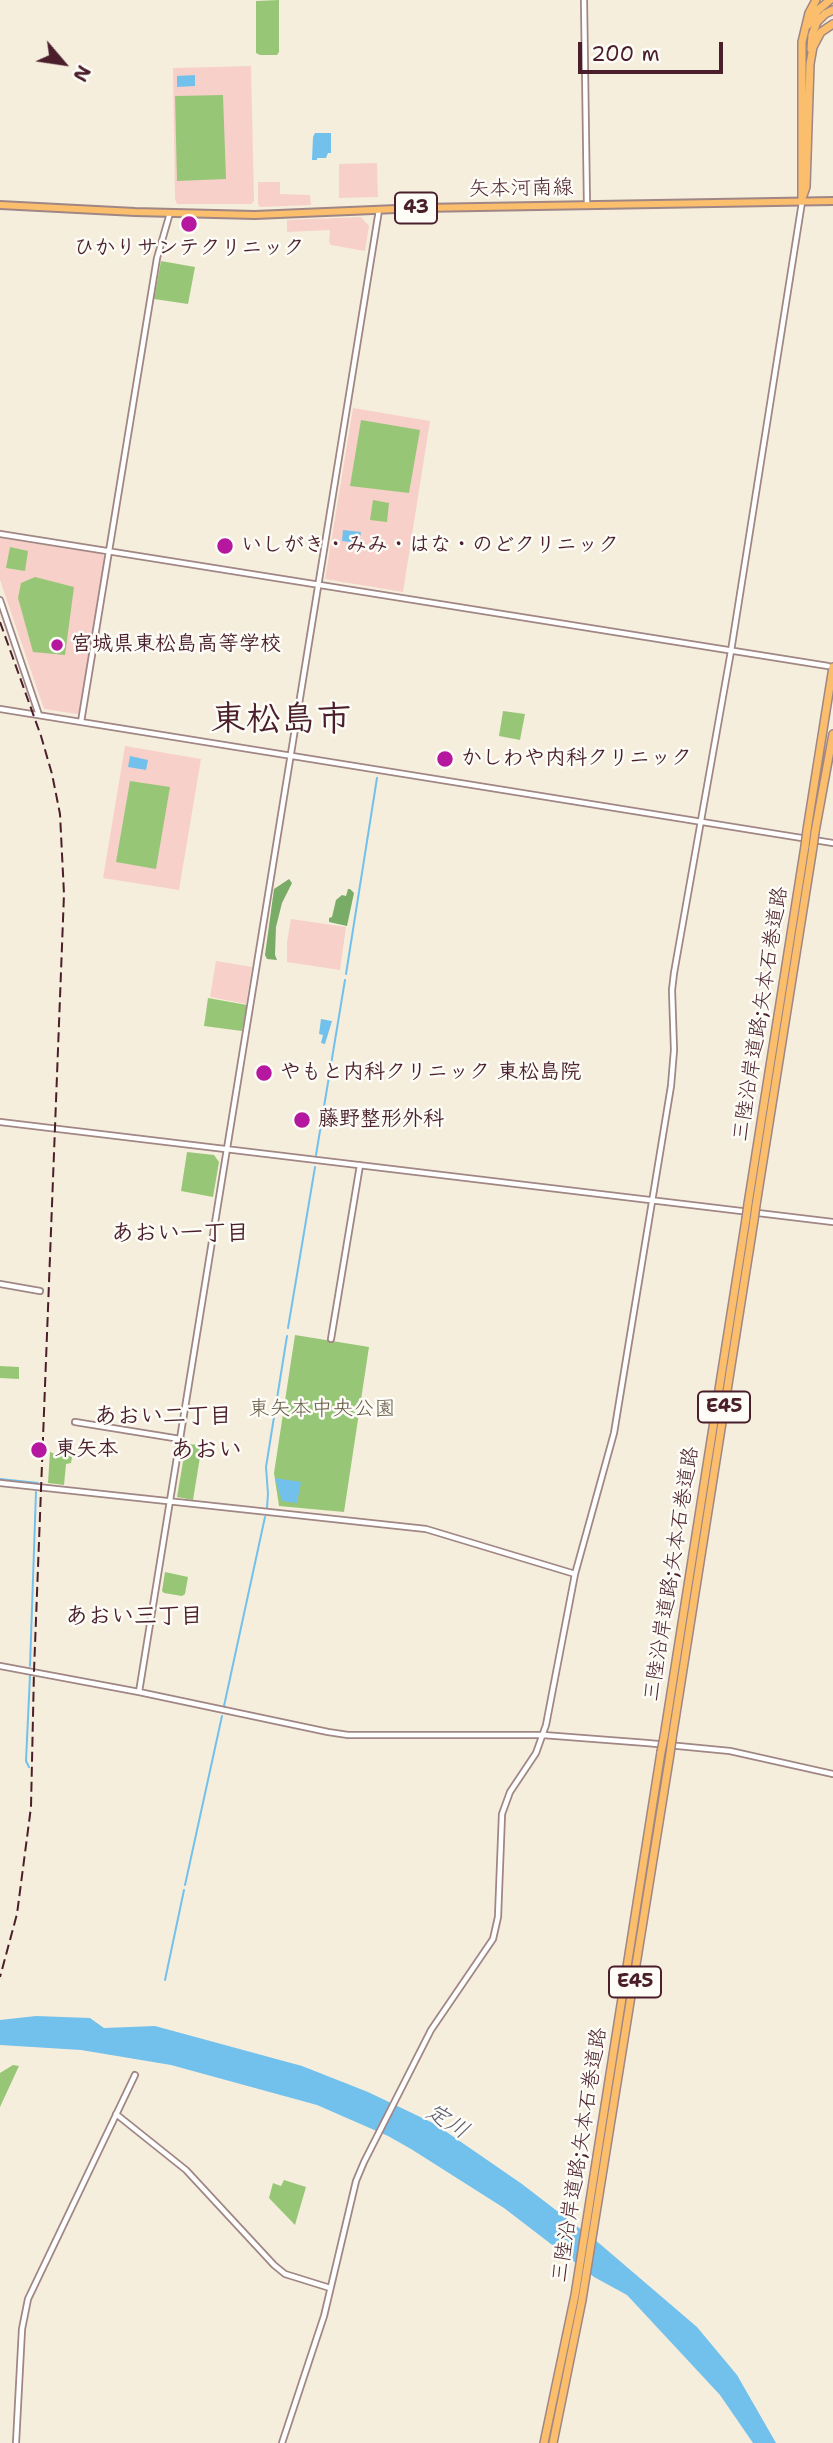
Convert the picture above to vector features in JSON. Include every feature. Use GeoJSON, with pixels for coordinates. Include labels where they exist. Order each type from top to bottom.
{"type":"FeatureCollection","features":[{"type":"Feature","properties":{"kind":"highway"},"geometry":{"type":"LineString","coordinates":[[802,201],[802,42],[809,13],[817,0]]}},
{"type":"Feature","properties":{"kind":"highway"},"geometry":{"type":"LineString","coordinates":[[802,42],[812,19],[830,0]]}},
{"type":"Feature","properties":{"kind":"highway"},"geometry":{"type":"LineString","coordinates":[[802,201],[806,187],[812,35],[817,22],[825,13],[833,10]]}},
{"type":"Feature","properties":{"kind":"highway"},"geometry":{"type":"LineString","coordinates":[[810,64],[813,47],[821,32],[833,24]]}},
{"type":"Feature","properties":{"kind":"highway","name":"三陸沿岸道路;矢本石巻道路"},"geometry":{"type":"LineString","coordinates":[[553,2443],[597,2210],[668,1738],[809,846],[830,667]]}},
{"type":"Feature","properties":{"kind":"highway","name":"三陸沿岸道路;矢本石巻道路"},"geometry":{"type":"LineString","coordinates":[[811,831],[833,734]]}},
{"type":"Feature","properties":{"kind":"highway","name":"三陸沿岸道路;矢本石巻道路"},"geometry":{"type":"LineString","coordinates":[[544,2443],[575,2295],[666,1753]]}},
{"type":"Feature","properties":{"kind":"main road","name":"矢本河南線"},"geometry":{"type":"LineString","coordinates":[[0,205],[255,215],[833,201]]}},
{"type":"Feature","properties":{"kind":"street"},"geometry":{"type":"LineString","coordinates":[[584,0],[587,205]]}},
{"type":"Feature","properties":{"kind":"street"},"geometry":{"type":"LineString","coordinates":[[282,2443],[314,2348],[356,2181],[431,2030],[493,1939],[498,1917],[502,1814],[510,1793],[534,1758],[543,1735],[575,1574],[614,1433],[673,1068],[674,973],[731,651],[802,201]]}},
{"type":"Feature","properties":{"kind":"street"},"geometry":{"type":"LineString","coordinates":[[139,1692],[379,210]]}},
{"type":"Feature","properties":{"kind":"street"},"geometry":{"type":"LineString","coordinates":[[81,722],[157,258],[170,213]]}},
{"type":"Feature","properties":{"kind":"street"},"geometry":{"type":"LineString","coordinates":[[0,534],[830,667]]}},
{"type":"Feature","properties":{"kind":"street"},"geometry":{"type":"LineString","coordinates":[[0,600],[39,715]]}},
{"type":"Feature","properties":{"kind":"street"},"geometry":{"type":"LineString","coordinates":[[0,709],[833,843]]}},
{"type":"Feature","properties":{"kind":"street"},"geometry":{"type":"LineString","coordinates":[[0,1122],[833,1222]]}},
{"type":"Feature","properties":{"kind":"street"},"geometry":{"type":"LineString","coordinates":[[331,1339],[360,1165]]}},
{"type":"Feature","properties":{"kind":"street"},"geometry":{"type":"LineString","coordinates":[[0,1284],[40,1291]]}},
{"type":"Feature","properties":{"kind":"street"},"geometry":{"type":"LineString","coordinates":[[733,1404],[741,1406]]}},
{"type":"Feature","properties":{"kind":"street"},"geometry":{"type":"LineString","coordinates":[[75,1422],[180,1439]]}},
{"type":"Feature","properties":{"kind":"street"},"geometry":{"type":"LineString","coordinates":[[0,1483],[433,1530],[575,1574]]}},
{"type":"Feature","properties":{"kind":"street"},"geometry":{"type":"LineString","coordinates":[[0,1666],[348,1735],[543,1735],[730,1751],[833,1774]]}},
{"type":"Feature","properties":{"kind":"street"},"geometry":{"type":"LineString","coordinates":[[16,2443],[22,2329],[28,2299],[135,2075]]}},
{"type":"Feature","properties":{"kind":"street"},"geometry":{"type":"LineString","coordinates":[[116,2114],[186,2171],[285,2274],[330,2288]]}},
{"type":"Feature","properties":{"kind":"shaded area"},"geometry":{"type":"Polygon","coordinates":[[[251,66],[254,201],[251,204],[177,204],[173,68],[251,66]]]}},
{"type":"Feature","properties":{"kind":"shaded area"},"geometry":{"type":"Polygon","coordinates":[[[377,163],[378,197],[339,198],[339,164],[377,163]]]}},
{"type":"Feature","properties":{"kind":"shaded area"},"geometry":{"type":"Polygon","coordinates":[[[258,182],[280,182],[280,194],[310,195],[311,205],[260,207],[258,182]]]}},
{"type":"Feature","properties":{"kind":"shaded area"},"geometry":{"type":"Polygon","coordinates":[[[361,217],[369,226],[365,251],[331,245],[330,230],[287,232],[287,220],[361,217]]]}},
{"type":"Feature","properties":{"kind":"shaded area"},"geometry":{"type":"Polygon","coordinates":[[[353,408],[430,421],[403,592],[325,579],[353,408]]]}},
{"type":"Feature","properties":{"kind":"shaded area","name":"宮城県東松島高等学校"},"geometry":{"type":"Polygon","coordinates":[[[0,538],[103,554],[105,559],[81,712],[77,714],[44,709],[0,580],[0,538]]]}},
{"type":"Feature","properties":{"kind":"shaded area"},"geometry":{"type":"Polygon","coordinates":[[[125,746],[201,759],[179,890],[103,878],[125,746]]]}},
{"type":"Feature","properties":{"kind":"shaded area"},"geometry":{"type":"Polygon","coordinates":[[[291,919],[346,927],[340,970],[287,962],[291,919]]]}},
{"type":"Feature","properties":{"kind":"shaded area"},"geometry":{"type":"Polygon","coordinates":[[[216,961],[252,967],[246,1004],[210,997],[216,961]]]}},
{"type":"Feature","properties":{"kind":"green space"},"geometry":{"type":"Polygon","coordinates":[[[279,0],[279,52],[277,55],[260,55],[256,53],[256,1],[279,0]]]}},
{"type":"Feature","properties":{"kind":"green space"},"geometry":{"type":"Polygon","coordinates":[[[223,95],[226,179],[177,181],[175,96],[223,95]]]}},
{"type":"Feature","properties":{"kind":"green space"},"geometry":{"type":"Polygon","coordinates":[[[161,261],[195,267],[188,304],[154,299],[161,261]]]}},
{"type":"Feature","properties":{"kind":"green space"},"geometry":{"type":"Polygon","coordinates":[[[361,420],[420,430],[409,493],[350,486],[361,420]]]}},
{"type":"Feature","properties":{"kind":"green space"},"geometry":{"type":"Polygon","coordinates":[[[373,500],[389,503],[387,522],[370,520],[373,500]]]}},
{"type":"Feature","properties":{"kind":"green space"},"geometry":{"type":"Polygon","coordinates":[[[10,547],[28,551],[25,571],[6,568],[10,547]]]}},
{"type":"Feature","properties":{"kind":"green space"},"geometry":{"type":"Polygon","coordinates":[[[35,577],[74,587],[65,655],[33,652],[18,598],[21,583],[35,577]]]}},
{"type":"Feature","properties":{"kind":"green space"},"geometry":{"type":"Polygon","coordinates":[[[503,711],[525,714],[520,740],[499,736],[503,711]]]}},
{"type":"Feature","properties":{"kind":"green space"},"geometry":{"type":"Polygon","coordinates":[[[130,781],[170,787],[156,869],[116,862],[130,781]]]}},
{"type":"Feature","properties":{"kind":"green space"},"geometry":{"type":"Polygon","coordinates":[[[289,879],[292,883],[282,903],[276,927],[277,960],[267,959],[265,955],[274,889],[289,879]]]}},
{"type":"Feature","properties":{"kind":"green space"},"geometry":{"type":"Polygon","coordinates":[[[348,889],[354,893],[347,926],[329,922],[336,900],[342,895],[346,896],[348,889]]]}},
{"type":"Feature","properties":{"kind":"green space"},"geometry":{"type":"Polygon","coordinates":[[[208,998],[247,1005],[242,1031],[204,1026],[208,998]]]}},
{"type":"Feature","properties":{"kind":"green space"},"geometry":{"type":"Polygon","coordinates":[[[187,1152],[214,1155],[219,1162],[213,1197],[181,1191],[187,1152]]]}},
{"type":"Feature","properties":{"kind":"green space","name":"東矢本中央公園"},"geometry":{"type":"Polygon","coordinates":[[[295,1335],[369,1347],[344,1512],[279,1506],[274,1473],[295,1335]]]}},
{"type":"Feature","properties":{"kind":"green space"},"geometry":{"type":"Polygon","coordinates":[[[0,1366],[19,1367],[19,1379],[0,1378],[0,1366]]]}},
{"type":"Feature","properties":{"kind":"green space"},"geometry":{"type":"Polygon","coordinates":[[[186,1444],[202,1445],[193,1500],[177,1497],[186,1444]]]}},
{"type":"Feature","properties":{"kind":"green space"},"geometry":{"type":"Polygon","coordinates":[[[50,1452],[60,1456],[73,1452],[71,1463],[66,1464],[64,1485],[48,1483],[50,1452]]]}},
{"type":"Feature","properties":{"kind":"green space"},"geometry":{"type":"Polygon","coordinates":[[[165,1572],[188,1577],[185,1594],[182,1596],[162,1591],[165,1572]]]}},
{"type":"Feature","properties":{"kind":"green space"},"geometry":{"type":"Polygon","coordinates":[[[13,2065],[19,2066],[0,2107],[0,2073],[13,2065]]]}},
{"type":"Feature","properties":{"kind":"green space"},"geometry":{"type":"Polygon","coordinates":[[[284,2180],[306,2187],[295,2225],[269,2198],[273,2183],[281,2186],[284,2180]]]}},
{"type":"Feature","properties":{"kind":"water"},"geometry":{"type":"Polygon","coordinates":[[[195,75],[195,86],[177,87],[177,76],[195,75]]]}},
{"type":"Feature","properties":{"kind":"water"},"geometry":{"type":"Polygon","coordinates":[[[315,133],[331,133],[331,153],[328,153],[326,158],[312,160],[315,133]]]}},
{"type":"Feature","properties":{"kind":"water"},"geometry":{"type":"Polygon","coordinates":[[[343,530],[361,532],[359,543],[342,541],[343,530]]]}},
{"type":"Feature","properties":{"kind":"water"},"geometry":{"type":"Polygon","coordinates":[[[130,756],[148,760],[146,770],[128,767],[130,756]]]}},
{"type":"Feature","properties":{"kind":"water"},"geometry":{"type":"Polygon","coordinates":[[[321,1019],[332,1021],[325,1044],[321,1043],[323,1035],[319,1034],[321,1019]]]}},
{"type":"Feature","properties":{"kind":"water"},"geometry":{"type":"Polygon","coordinates":[[[275,1478],[301,1482],[297,1503],[282,1501],[275,1478]]]}},
{"type":"Feature","properties":{"kind":"water"},"geometry":{"type":"Polygon","coordinates":[[[36,2016],[90,2018],[104,2028],[155,2026],[302,2066],[368,2092],[435,2124],[522,2184],[600,2244],[697,2327],[737,2375],[776,2443],[753,2443],[720,2395],[627,2295],[594,2277],[504,2208],[411,2149],[317,2105],[171,2065],[81,2050],[0,2045],[0,2020],[36,2016]]]}},
{"type":"Feature","properties":{"kind":"waterway"},"geometry":{"type":"LineString","coordinates":[[346,974],[377,778]]}},
{"type":"Feature","properties":{"kind":"waterway"},"geometry":{"type":"LineString","coordinates":[[316,1155],[345,980]]}},
{"type":"Feature","properties":{"kind":"waterway"},"geometry":{"type":"LineString","coordinates":[[288,1328],[315,1167]]}},
{"type":"Feature","properties":{"kind":"waterway"},"geometry":{"type":"LineString","coordinates":[[267,1508],[266,1467],[287,1336]]}},
{"type":"Feature","properties":{"kind":"waterway"},"geometry":{"type":"LineString","coordinates":[[0,1479],[38,1483]]}},
{"type":"Feature","properties":{"kind":"waterway"},"geometry":{"type":"LineString","coordinates":[[30,1666],[36,1492]]}},
{"type":"Feature","properties":{"kind":"waterway"},"geometry":{"type":"LineString","coordinates":[[224,1706],[265,1517]]}},
{"type":"Feature","properties":{"kind":"waterway"},"geometry":{"type":"LineString","coordinates":[[29,1767],[26,1761],[30,1675]]}},
{"type":"Feature","properties":{"kind":"waterway"},"geometry":{"type":"LineString","coordinates":[[185,1885],[222,1716]]}},
{"type":"Feature","properties":{"kind":"waterway"},"geometry":{"type":"LineString","coordinates":[[165,1980],[184,1890]]}},
{"type":"Feature","properties":{"kind":"tunnel"},"geometry":{"type":"LineString","coordinates":[[710,1400],[733,1404]]}},
{"type":"Feature","properties":{"kind":"railway"},"geometry":{"type":"LineString","coordinates":[[0,622],[52,774],[60,814],[64,894],[31,1807],[17,1914],[0,1977]]}},
{"type":"Feature","properties":{"kind":"place","name":"ひかりサンテクリニック"},"geometry":{"type":"Point","coordinates":[189,224]}},
{"type":"Feature","properties":{"kind":"place","name":"いしがき・みみ・はな・のどクリニック"},"geometry":{"type":"Point","coordinates":[225,546]}},
{"type":"Feature","properties":{"kind":"place","name":"宮城県東松島高等学校"},"geometry":{"type":"Point","coordinates":[57,645]}},
{"type":"Feature","properties":{"kind":"place","name":"かしわや内科クリニック"},"geometry":{"type":"Point","coordinates":[445,759]}},
{"type":"Feature","properties":{"kind":"place","name":"やもと内科クリニック 東松島院"},"geometry":{"type":"Point","coordinates":[264,1073]}},
{"type":"Feature","properties":{"kind":"place","name":"藤野整形外科"},"geometry":{"type":"Point","coordinates":[302,1120]}},
{"type":"Feature","properties":{"kind":"place","name":"東矢本"},"geometry":{"type":"Point","coordinates":[39,1450]}},
{"type":"Feature","properties":{"kind":"district","name":"東松島市"},"geometry":{"type":"Point","coordinates":[281,721]}},
{"type":"Feature","properties":{"kind":"district","name":"あおい一丁目"},"geometry":{"type":"Point","coordinates":[180,1234]}},
{"type":"Feature","properties":{"kind":"district","name":"あおい二丁目"},"geometry":{"type":"Point","coordinates":[163,1417]}},
{"type":"Feature","properties":{"kind":"district","name":"あおい"},"geometry":{"type":"Point","coordinates":[206,1451]}},
{"type":"Feature","properties":{"kind":"district","name":"あおい三丁目"},"geometry":{"type":"Point","coordinates":[134,1617]}},
{"type":"Feature","properties":{"kind":"water label","name":"定川"},"geometry":{"type":"Point","coordinates":[447,2122]}}]}
